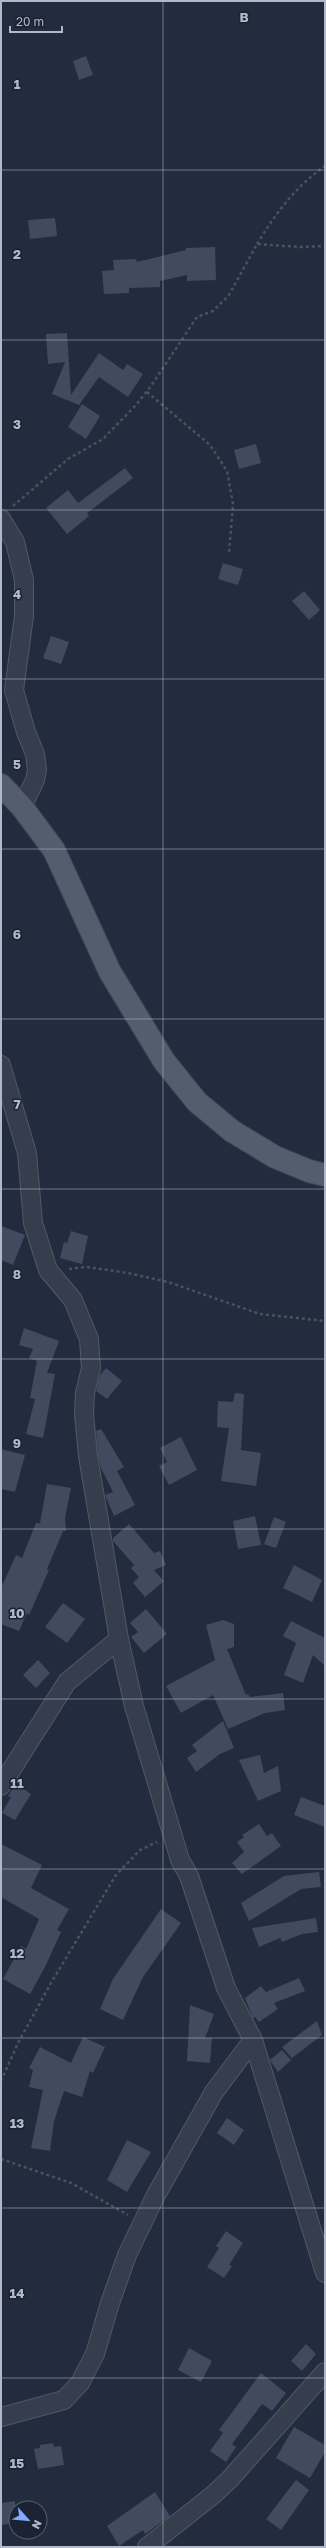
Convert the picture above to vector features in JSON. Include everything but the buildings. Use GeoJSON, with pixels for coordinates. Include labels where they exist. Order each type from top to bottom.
{"type":"FeatureCollection","features":[{"type":"Feature","properties":{"kind":"main road"},"geometry":{"type":"LineString","coordinates":[[1,785],[22,807],[54,850],[110,972],[164,1061],[197,1102],[232,1131],[275,1157],[309,1172],[325,1175]]}},
{"type":"Feature","properties":{"kind":"street"},"geometry":{"type":"LineString","coordinates":[[6,513],[24,580],[24,616],[14,690],[26,732],[35,754],[37,770],[35,780],[22,807]]}},
{"type":"Feature","properties":{"kind":"street"},"geometry":{"type":"LineString","coordinates":[[1,1065],[27,1153],[33,1223],[48,1270],[73,1300],[90,1348],[91,1373],[86,1393],[84,1414],[87,1442],[119,1639],[134,1706],[180,1860],[189,1876],[226,1988],[253,2040],[325,2273]]}},
{"type":"Feature","properties":{"kind":"street"},"geometry":{"type":"LineString","coordinates":[[1,1786],[67,1682],[119,1639]]}},
{"type":"Feature","properties":{"kind":"street"},"geometry":{"type":"LineString","coordinates":[[1,2417],[64,2400],[75,2390],[95,2354],[116,2285],[156,2195],[214,2092],[253,2040]]}},
{"type":"Feature","properties":{"kind":"street"},"geometry":{"type":"LineString","coordinates":[[147,2547],[213,2495],[230,2479],[325,2372]]}},
{"type":"Feature","properties":{"kind":"path"},"geometry":{"type":"LineString","coordinates":[[6,513],[39,481],[68,459],[103,439],[147,392],[197,317],[213,311],[229,295],[257,244],[277,212],[295,191],[325,166]]}},
{"type":"Feature","properties":{"kind":"path"},"geometry":{"type":"LineString","coordinates":[[257,244],[300,247],[325,246]]}},
{"type":"Feature","properties":{"kind":"path"},"geometry":{"type":"LineString","coordinates":[[147,392],[210,445],[227,471],[233,504],[229,554]]}},
{"type":"Feature","properties":{"kind":"path"},"geometry":{"type":"LineString","coordinates":[[48,1270],[87,1267],[128,1274],[168,1282],[260,1314],[325,1321]]}},
{"type":"Feature","properties":{"kind":"path"},"geometry":{"type":"LineString","coordinates":[[1,2081],[19,2041],[51,1983],[116,1875],[140,1850],[172,1835]]}},
{"type":"Feature","properties":{"kind":"path"},"geometry":{"type":"LineString","coordinates":[[1,2159],[71,2184],[143,2224]]}}]}
